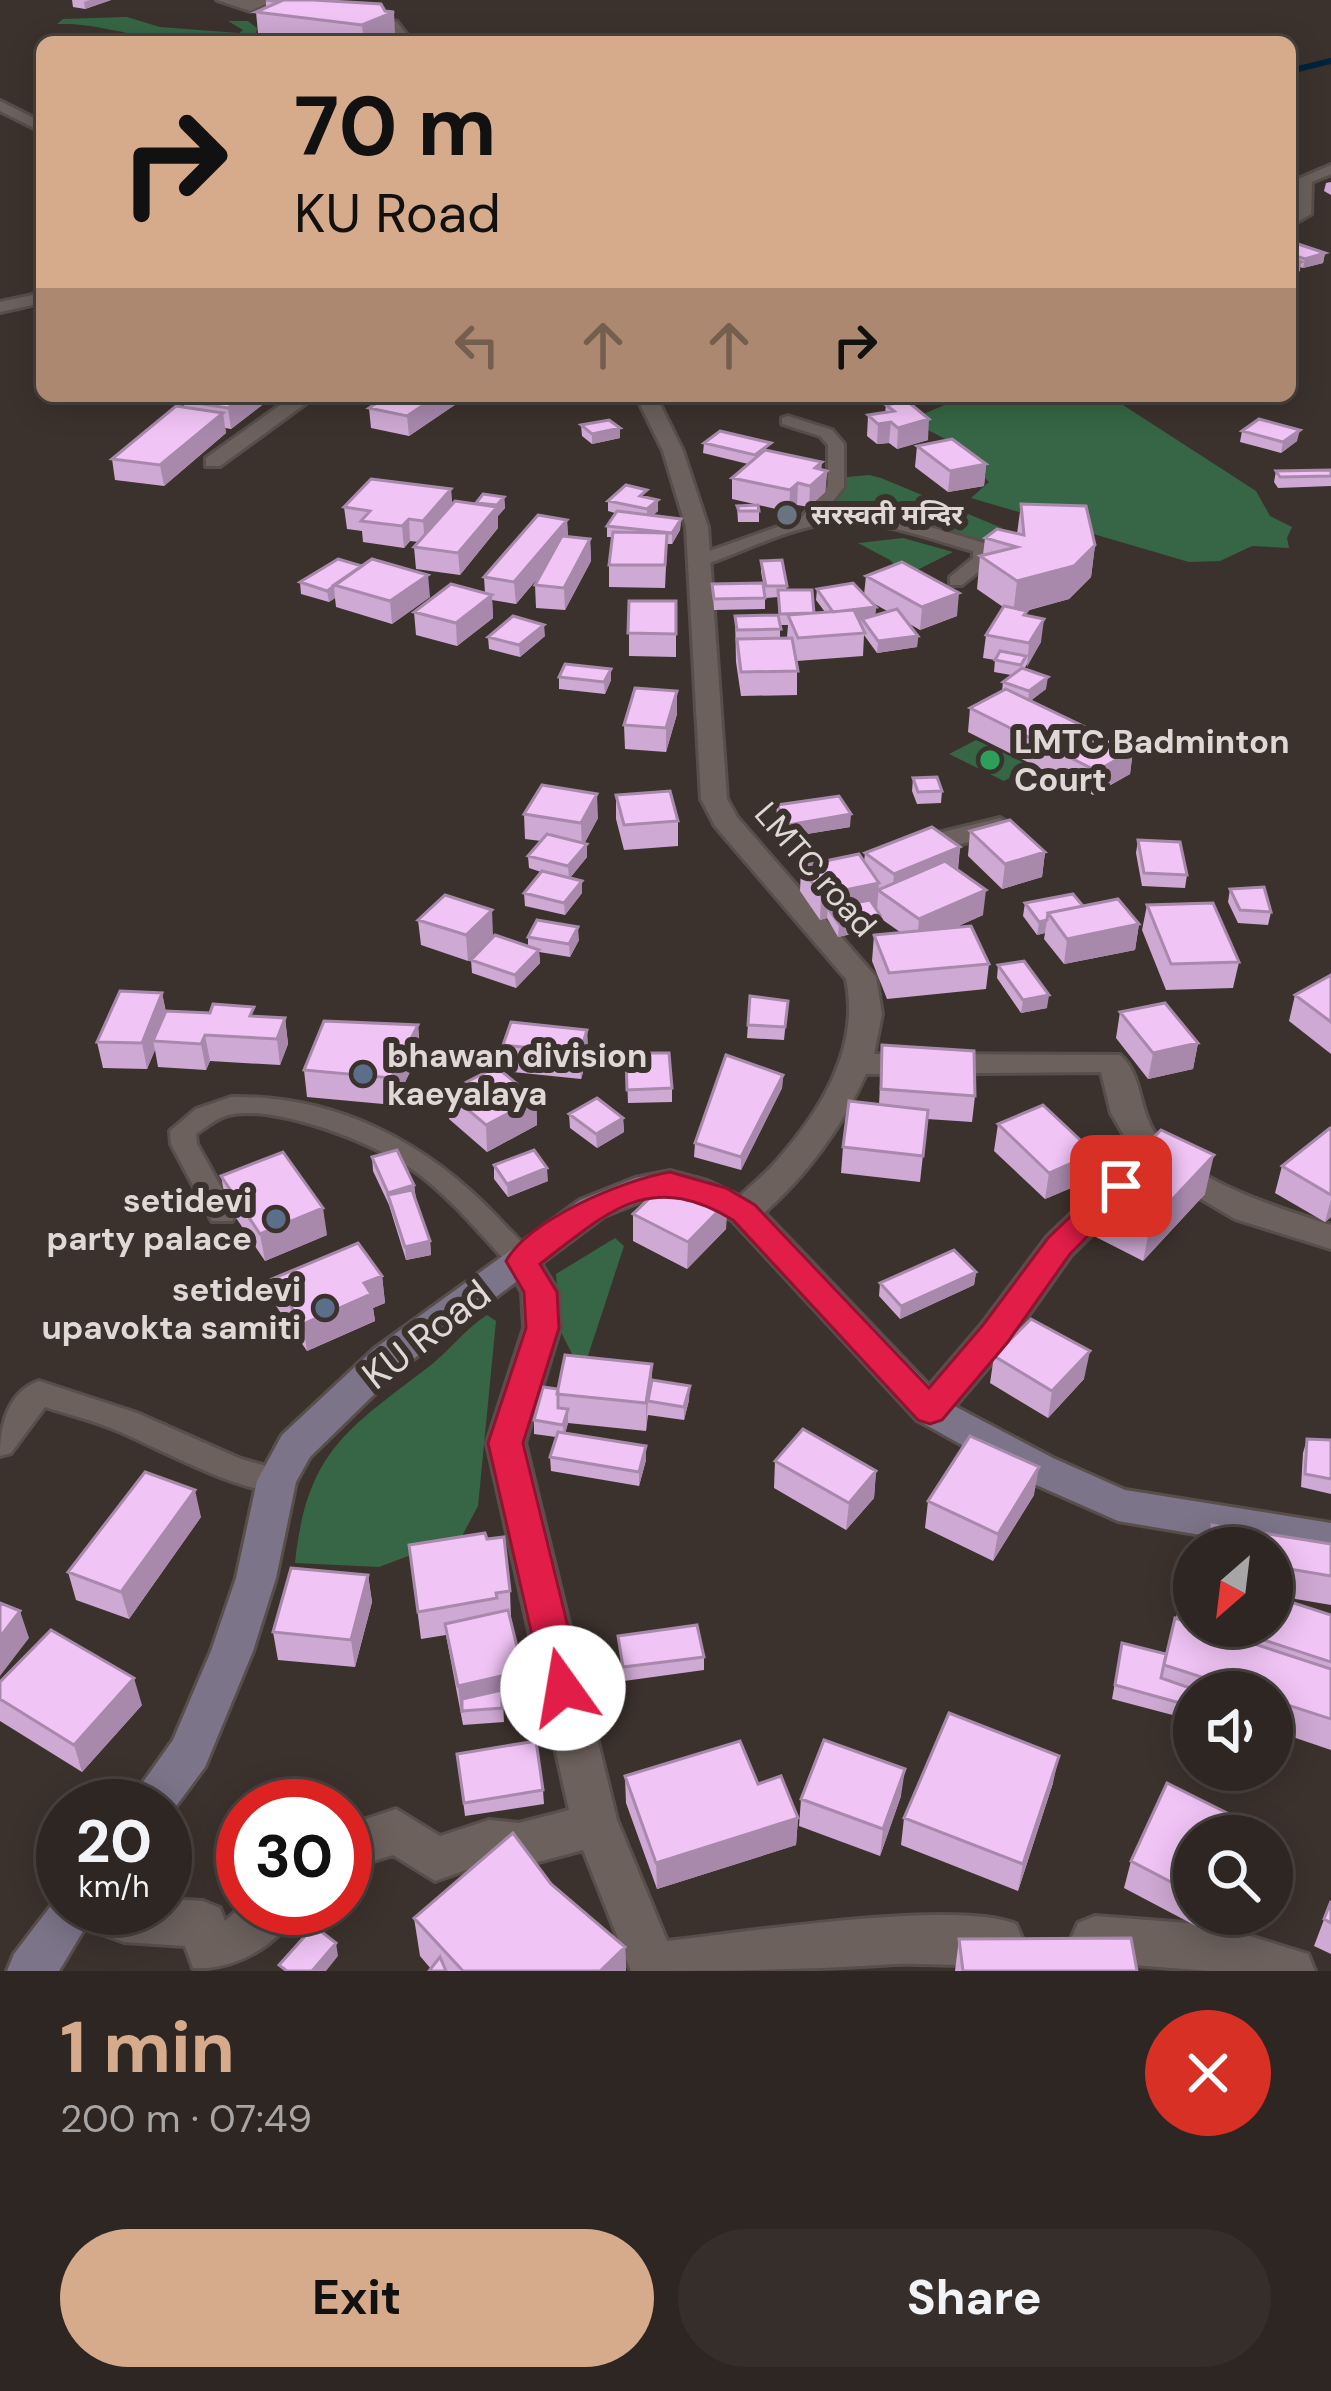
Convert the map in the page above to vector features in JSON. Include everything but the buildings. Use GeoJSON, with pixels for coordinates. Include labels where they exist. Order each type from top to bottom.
{"type":"FeatureCollection","features":[{"type":"Feature","properties":{"kind":"street"},"geometry":{"type":"LineString","coordinates":[[223,0],[250,7],[269,0]]}},
{"type":"Feature","properties":{"kind":"street"},"geometry":{"type":"LineString","coordinates":[[303,0],[328,11],[393,25],[400,36]]}},
{"type":"Feature","properties":{"kind":"street"},"geometry":{"type":"LineString","coordinates":[[0,104],[36,124]]}},
{"type":"Feature","properties":{"kind":"street"},"geometry":{"type":"LineString","coordinates":[[22,114],[36,112]]}},
{"type":"Feature","properties":{"kind":"street"},"geometry":{"type":"LineString","coordinates":[[1296,218],[1303,214],[1304,180],[1331,169]]}},
{"type":"Feature","properties":{"kind":"street"},"geometry":{"type":"LineString","coordinates":[[0,307],[36,299]]}},
{"type":"Feature","properties":{"kind":"street"},"geometry":{"type":"LineString","coordinates":[[213,462],[298,402]]}},
{"type":"Feature","properties":{"kind":"street","name":"LMTC road"},"geometry":{"type":"LineString","coordinates":[[649,402],[686,488],[701,560],[714,799],[725,820],[791,880],[861,977],[868,1010],[844,1090],[775,1190],[744,1213]]}},
{"type":"Feature","properties":{"kind":"street"},"geometry":{"type":"LineString","coordinates":[[870,859],[1000,826]]}},
{"type":"Feature","properties":{"kind":"street"},"geometry":{"type":"LineString","coordinates":[[854,1064],[1109,1062],[1119,1071],[1127,1113],[1153,1156],[1247,1211],[1331,1237]]}},
{"type":"Feature","properties":{"kind":"street"},"geometry":{"type":"LineString","coordinates":[[930,1410],[995,1334],[1059,1246],[1153,1156]]}},
{"type":"Feature","properties":{"kind":"street","name":"KU Road"},"geometry":{"type":"LineString","coordinates":[[169,1779],[189,1753],[232,1651],[256,1578],[277,1480],[296,1446],[387,1359],[592,1208],[647,1186],[670,1183],[695,1189],[744,1213],[930,1410],[1118,1505],[1331,1540]]}},
{"type":"Feature","properties":{"kind":"street"},"geometry":{"type":"LineString","coordinates":[[522,1261],[541,1292],[542,1328],[506,1443],[594,1820],[654,1968],[896,1941],[1112,1939],[1214,1948],[1291,1971]]}},
{"type":"Feature","properties":{"kind":"street"},"geometry":{"type":"LineString","coordinates":[[372,1843],[395,1830],[435,1859],[489,1841],[519,1845],[572,1833],[594,1820]]}},
{"type":"Feature","properties":{"kind":"street"},"geometry":{"type":"LineString","coordinates":[[192,1923],[203,1924],[209,1952],[234,1944],[244,1935]]}},
{"type":"Feature","properties":{"kind":"street"},"geometry":{"type":"LineString","coordinates":[[31,1971],[56,1935]]}},
{"type":"Feature","properties":{"kind":"lane"},"geometry":{"type":"LineString","coordinates":[[788,421],[826,433],[836,445],[836,487],[806,523]]}},
{"type":"Feature","properties":{"kind":"lane"},"geometry":{"type":"LineString","coordinates":[[701,560],[806,523],[863,518],[982,548],[982,560],[956,581]]}},
{"type":"Feature","properties":{"kind":"lane"},"geometry":{"type":"LineString","coordinates":[[222,1214],[184,1144],[183,1132],[201,1117],[232,1106],[280,1111],[400,1149],[443,1180],[522,1261]]}},
{"type":"Feature","properties":{"kind":"lane"},"geometry":{"type":"LineString","coordinates":[[0,1444],[39,1393],[126,1421],[234,1469],[277,1480]]}},
{"type":"Feature","properties":{"kind":"green space"},"geometry":{"type":"Polygon","coordinates":[[[127,17],[160,27],[239,33],[243,30],[228,21],[248,21],[261,36],[153,36],[57,24],[63,19],[127,17]]]}},
{"type":"Feature","properties":{"kind":"green space"},"geometry":{"type":"Polygon","coordinates":[[[951,402],[1118,402],[1256,491],[1270,516],[1292,527],[1289,548],[1252,546],[1220,561],[1189,562],[971,498],[989,482],[949,441],[928,430],[919,416],[951,402]]]}},
{"type":"Feature","properties":{"kind":"green space"},"geometry":{"type":"Polygon","coordinates":[[[869,475],[1002,528],[988,542],[872,512],[830,512],[847,477],[869,475]]]}},
{"type":"Feature","properties":{"kind":"green space"},"geometry":{"type":"Polygon","coordinates":[[[903,538],[953,552],[905,576],[890,560],[858,543],[903,538]]]}},
{"type":"Feature","properties":{"kind":"green space","name":"LMTC Badminton Court"},"geometry":{"type":"Polygon","coordinates":[[[976,740],[1031,766],[1004,781],[949,754],[976,740]]]}},
{"type":"Feature","properties":{"kind":"green space"},"geometry":{"type":"Polygon","coordinates":[[[615,1238],[624,1246],[582,1374],[560,1330],[556,1274],[615,1238]]]}},
{"type":"Feature","properties":{"kind":"green space"},"geometry":{"type":"Polygon","coordinates":[[[487,1315],[496,1321],[478,1506],[462,1536],[379,1567],[295,1563],[310,1493],[336,1446],[487,1315]]]}},
{"type":"Feature","properties":{"kind":"waterway"},"geometry":{"type":"LineString","coordinates":[[1296,70],[1331,61]]}},
{"type":"Feature","properties":{"kind":"waterway"},"geometry":{"type":"LineString","coordinates":[[0,311],[36,305]]}},
{"type":"Feature","properties":{"kind":"place","name":"सरस्वती मन्दिर"},"geometry":{"type":"Point","coordinates":[787,515]}},
{"type":"Feature","properties":{"kind":"place","name":"LMTC Badminton Court"},"geometry":{"type":"Point","coordinates":[990,760]}},
{"type":"Feature","properties":{"kind":"place","name":"bhawan division kaeyalaya"},"geometry":{"type":"Point","coordinates":[363,1074]}},
{"type":"Feature","properties":{"kind":"place","name":"setidevi party palace"},"geometry":{"type":"Point","coordinates":[276,1219]}},
{"type":"Feature","properties":{"kind":"place","name":"setidevi upavokta samiti"},"geometry":{"type":"Point","coordinates":[325,1308]}},
{"type":"Feature","properties":{"kind":"route"},"geometry":{"type":"LineString","coordinates":[[563,1688],[506,1443],[542,1328],[541,1292],[522,1261],[592,1208],[647,1186],[670,1183],[715,1195],[744,1213],[930,1410],[995,1334],[1059,1246],[1121,1186]]}}]}
